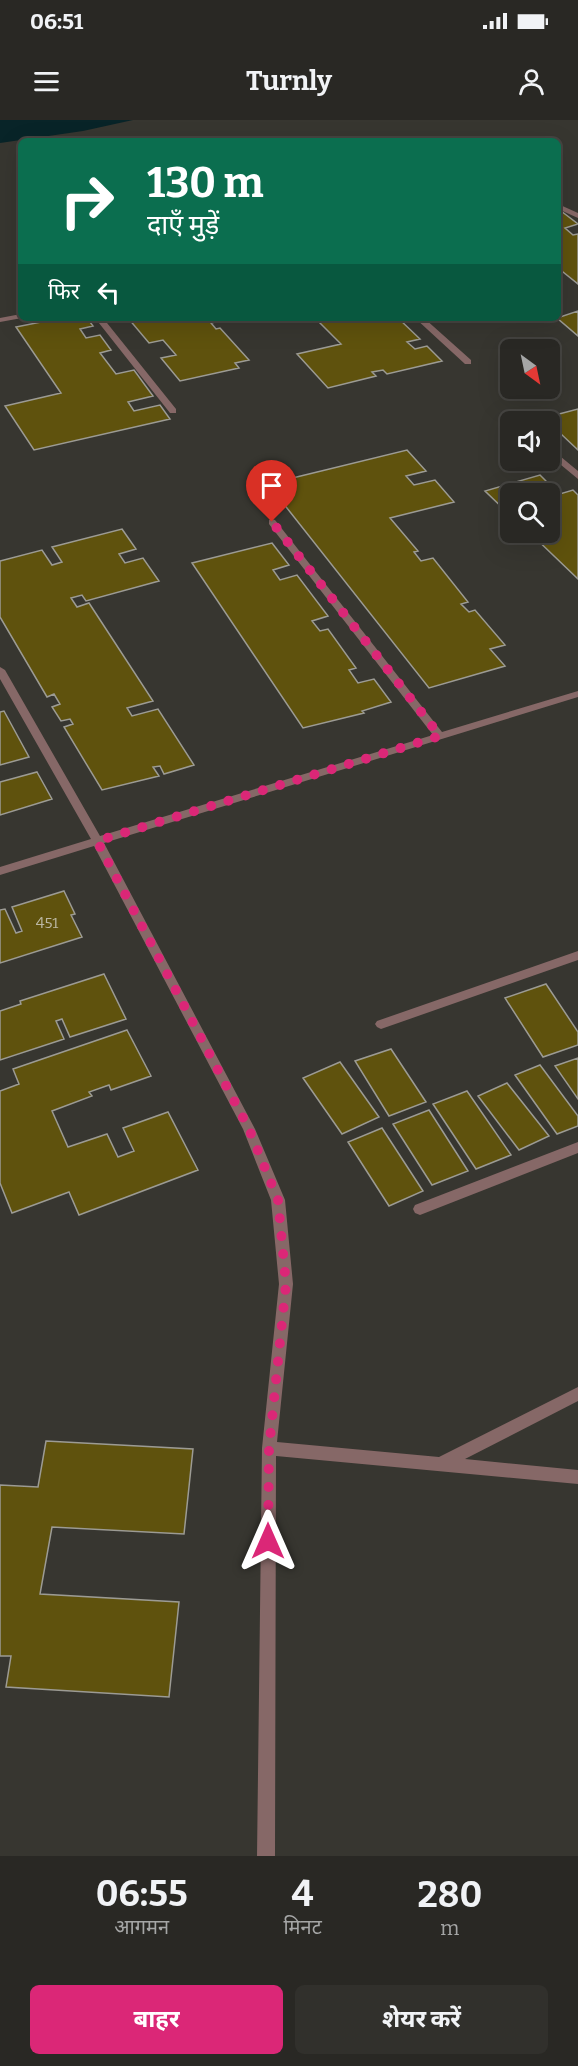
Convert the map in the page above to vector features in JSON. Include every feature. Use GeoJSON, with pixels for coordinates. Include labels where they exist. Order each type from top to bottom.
{"type":"FeatureCollection","features":[{"type":"Feature","properties":{"kind":"street"},"geometry":{"type":"LineString","coordinates":[[561,208],[578,216]]}},
{"type":"Feature","properties":{"kind":"street"},"geometry":{"type":"LineString","coordinates":[[0,320],[18,317]]}},
{"type":"Feature","properties":{"kind":"street"},"geometry":{"type":"LineString","coordinates":[[101,321],[173,411]]}},
{"type":"Feature","properties":{"kind":"street"},"geometry":{"type":"LineString","coordinates":[[422,321],[468,362]]}},
{"type":"Feature","properties":{"kind":"street"},"geometry":{"type":"LineString","coordinates":[[560,460],[578,476]]}},
{"type":"Feature","properties":{"kind":"street"},"geometry":{"type":"LineString","coordinates":[[272,522],[440,736]]}},
{"type":"Feature","properties":{"kind":"street"},"geometry":{"type":"LineString","coordinates":[[0,670],[97,841],[249,1129],[278,1200],[286,1284],[269,1448],[266,1856]]}},
{"type":"Feature","properties":{"kind":"street"},"geometry":{"type":"LineString","coordinates":[[0,871],[578,694]]}},
{"type":"Feature","properties":{"kind":"street"},"geometry":{"type":"LineString","coordinates":[[381,1024],[578,955]]}},
{"type":"Feature","properties":{"kind":"street"},"geometry":{"type":"LineString","coordinates":[[420,1209],[578,1147]]}},
{"type":"Feature","properties":{"kind":"street"},"geometry":{"type":"LineString","coordinates":[[440,1464],[578,1394]]}},
{"type":"Feature","properties":{"kind":"street"},"geometry":{"type":"LineString","coordinates":[[269,1448],[578,1477]]}},
{"type":"Feature","properties":{"kind":"water"},"geometry":{"type":"Polygon","coordinates":[[[0,120],[133,120],[83,131],[18,138],[18,140],[0,143],[0,120]]]}},
{"type":"Feature","properties":{"kind":"building"},"geometry":{"type":"Polygon","coordinates":[[[561,211],[578,224],[565,228],[573,235],[578,234],[578,284],[561,270],[561,211]]]}},
{"type":"Feature","properties":{"kind":"building"},"geometry":{"type":"Polygon","coordinates":[[[578,311],[578,336],[560,321],[561,317],[578,311]]]}},
{"type":"Feature","properties":{"kind":"building"},"geometry":{"type":"Polygon","coordinates":[[[46,321],[89,321],[93,326],[80,329],[86,338],[100,335],[111,350],[100,353],[116,374],[134,370],[153,396],[128,402],[134,411],[160,405],[170,419],[34,450],[5,406],[61,393],[16,327],[46,321]]]}},
{"type":"Feature","properties":{"kind":"building"},"geometry":{"type":"Polygon","coordinates":[[[131,321],[214,321],[211,323],[216,329],[220,328],[249,360],[235,363],[239,368],[180,381],[161,358],[176,355],[163,340],[149,343],[131,321]]]}},
{"type":"Feature","properties":{"kind":"building"},"geometry":{"type":"Polygon","coordinates":[[[318,321],[401,321],[420,339],[407,342],[415,349],[427,346],[442,361],[387,374],[383,370],[372,372],[376,376],[328,388],[297,354],[341,344],[318,321]]]}},
{"type":"Feature","properties":{"kind":"building"},"geometry":{"type":"Polygon","coordinates":[[[578,409],[578,450],[560,433],[560,414],[578,409]]]}},
{"type":"Feature","properties":{"kind":"building"},"geometry":{"type":"Polygon","coordinates":[[[407,450],[426,471],[406,476],[414,485],[435,480],[454,502],[390,518],[418,551],[414,552],[421,561],[433,558],[468,602],[461,604],[469,612],[475,610],[505,645],[490,649],[505,666],[429,688],[268,484],[407,450]]]}},
{"type":"Feature","properties":{"kind":"building"},"geometry":{"type":"Polygon","coordinates":[[[540,475],[548,483],[512,483],[540,475]]]}},
{"type":"Feature","properties":{"kind":"building"},"geometry":{"type":"Polygon","coordinates":[[[500,487],[500,505],[485,491],[500,487]]]}},
{"type":"Feature","properties":{"kind":"building"},"geometry":{"type":"Polygon","coordinates":[[[573,490],[578,495],[578,579],[540,543],[560,543],[560,494],[573,490]]]}},
{"type":"Feature","properties":{"kind":"building"},"geometry":{"type":"Polygon","coordinates":[[[122,529],[136,549],[119,554],[125,563],[143,558],[159,581],[86,601],[82,595],[71,598],[77,607],[89,603],[153,701],[127,708],[132,716],[158,709],[194,765],[164,774],[160,766],[153,767],[159,776],[102,790],[64,727],[73,724],[70,719],[61,721],[52,707],[60,704],[54,694],[47,697],[0,617],[0,561],[42,550],[52,565],[62,562],[52,547],[122,529]]]}},
{"type":"Feature","properties":{"kind":"building"},"geometry":{"type":"Polygon","coordinates":[[[272,543],[289,565],[273,570],[280,580],[297,575],[328,616],[312,621],[320,631],[328,629],[356,668],[349,670],[358,683],[374,679],[391,702],[362,711],[364,713],[303,728],[192,563],[272,543]]]}},
{"type":"Feature","properties":{"kind":"building"},"geometry":{"type":"Polygon","coordinates":[[[4,711],[29,757],[0,765],[0,712],[4,711]]]}},
{"type":"Feature","properties":{"kind":"building"},"geometry":{"type":"Polygon","coordinates":[[[37,772],[52,799],[0,815],[0,782],[37,772]]]}},
{"type":"Feature","properties":{"kind":"building"},"geometry":{"type":"Polygon","coordinates":[[[64,891],[75,914],[71,915],[82,937],[0,963],[0,910],[5,909],[16,933],[22,931],[12,907],[64,891]]]}},
{"type":"Feature","properties":{"kind":"building"},"geometry":{"type":"Polygon","coordinates":[[[104,974],[126,1019],[70,1037],[62,1019],[56,1021],[64,1039],[0,1060],[0,1011],[21,1004],[20,1001],[104,974]]]}},
{"type":"Feature","properties":{"kind":"building"},"geometry":{"type":"Polygon","coordinates":[[[546,984],[578,1032],[578,1045],[543,1057],[505,998],[546,984]]]}},
{"type":"Feature","properties":{"kind":"building"},"geometry":{"type":"Polygon","coordinates":[[[127,1030],[151,1076],[111,1090],[109,1085],[89,1092],[92,1096],[52,1111],[68,1147],[107,1134],[118,1157],[134,1151],[123,1128],[168,1112],[198,1170],[79,1215],[69,1192],[12,1213],[0,1183],[0,1091],[19,1084],[13,1069],[127,1030]]]}},
{"type":"Feature","properties":{"kind":"building"},"geometry":{"type":"Polygon","coordinates":[[[391,1049],[426,1102],[389,1116],[355,1061],[391,1049]]]}},
{"type":"Feature","properties":{"kind":"building"},"geometry":{"type":"Polygon","coordinates":[[[578,1058],[578,1099],[555,1066],[578,1058]]]}},
{"type":"Feature","properties":{"kind":"building"},"geometry":{"type":"Polygon","coordinates":[[[340,1062],[379,1117],[342,1134],[303,1078],[340,1062]]]}},
{"type":"Feature","properties":{"kind":"building"},"geometry":{"type":"Polygon","coordinates":[[[540,1065],[578,1116],[578,1126],[557,1134],[515,1075],[540,1065]]]}},
{"type":"Feature","properties":{"kind":"building"},"geometry":{"type":"Polygon","coordinates":[[[507,1083],[549,1136],[519,1150],[478,1096],[507,1083]]]}},
{"type":"Feature","properties":{"kind":"building"},"geometry":{"type":"Polygon","coordinates":[[[467,1091],[511,1155],[476,1169],[433,1104],[467,1091]]]}},
{"type":"Feature","properties":{"kind":"building"},"geometry":{"type":"Polygon","coordinates":[[[429,1110],[468,1171],[432,1185],[393,1124],[429,1110]]]}},
{"type":"Feature","properties":{"kind":"building"},"geometry":{"type":"Polygon","coordinates":[[[382,1128],[423,1191],[389,1206],[348,1142],[382,1128]]]}},
{"type":"Feature","properties":{"kind":"building"},"geometry":{"type":"Polygon","coordinates":[[[46,1441],[193,1449],[184,1534],[52,1527],[40,1594],[179,1602],[169,1697],[6,1687],[11,1656],[0,1656],[0,1485],[38,1487],[46,1441]]]}},
{"type":"Feature","properties":{"kind":"route"},"geometry":{"type":"LineString","coordinates":[[268,1541],[269,1448],[286,1284],[278,1200],[249,1129],[97,841],[440,736],[272,522]]}}]}
